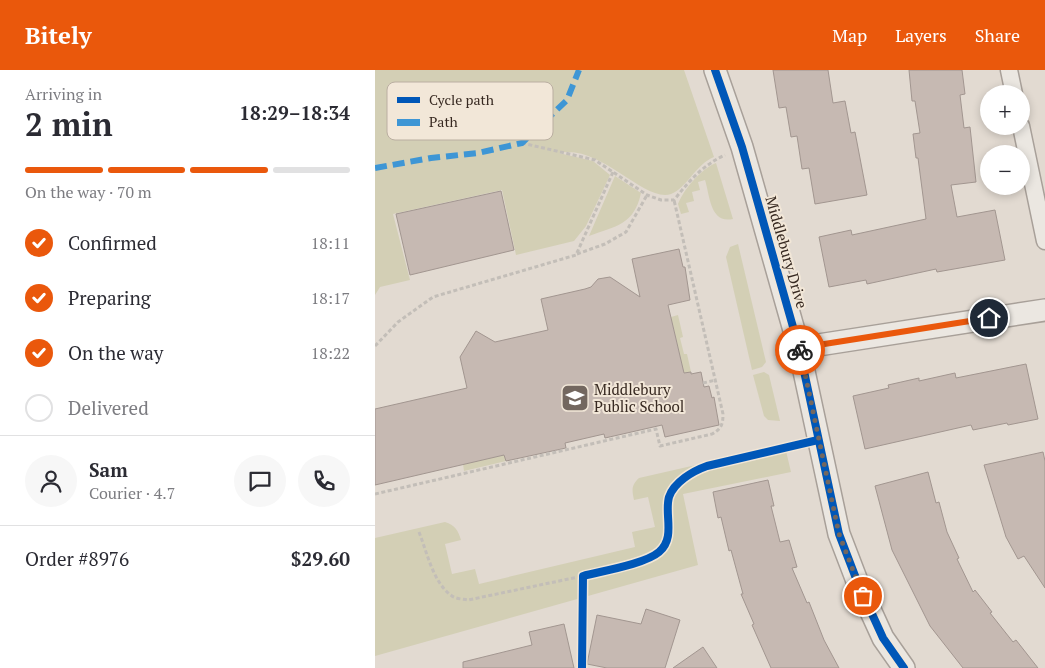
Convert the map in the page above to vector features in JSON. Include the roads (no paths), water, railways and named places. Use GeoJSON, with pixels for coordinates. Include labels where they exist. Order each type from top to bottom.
{"type":"FeatureCollection","features":[{"type":"Feature","properties":{"kind":"street","name":"Middlebury Drive"},"geometry":{"type":"LineString","coordinates":[[715,70],[743,147],[799,348],[839,534],[857,581],[883,638],[904,668]]}},
{"type":"Feature","properties":{"kind":"street"},"geometry":{"type":"LineString","coordinates":[[1009,70],[1012,85]]}},
{"type":"Feature","properties":{"kind":"street"},"geometry":{"type":"LineString","coordinates":[[1023,135],[1045,241]]}},
{"type":"Feature","properties":{"kind":"street"},"geometry":{"type":"LineString","coordinates":[[799,348],[1045,310]]}},
{"type":"Feature","properties":{"kind":"place","name":"Middlebury Public School"},"geometry":{"type":"Point","coordinates":[575,398]}}]}
